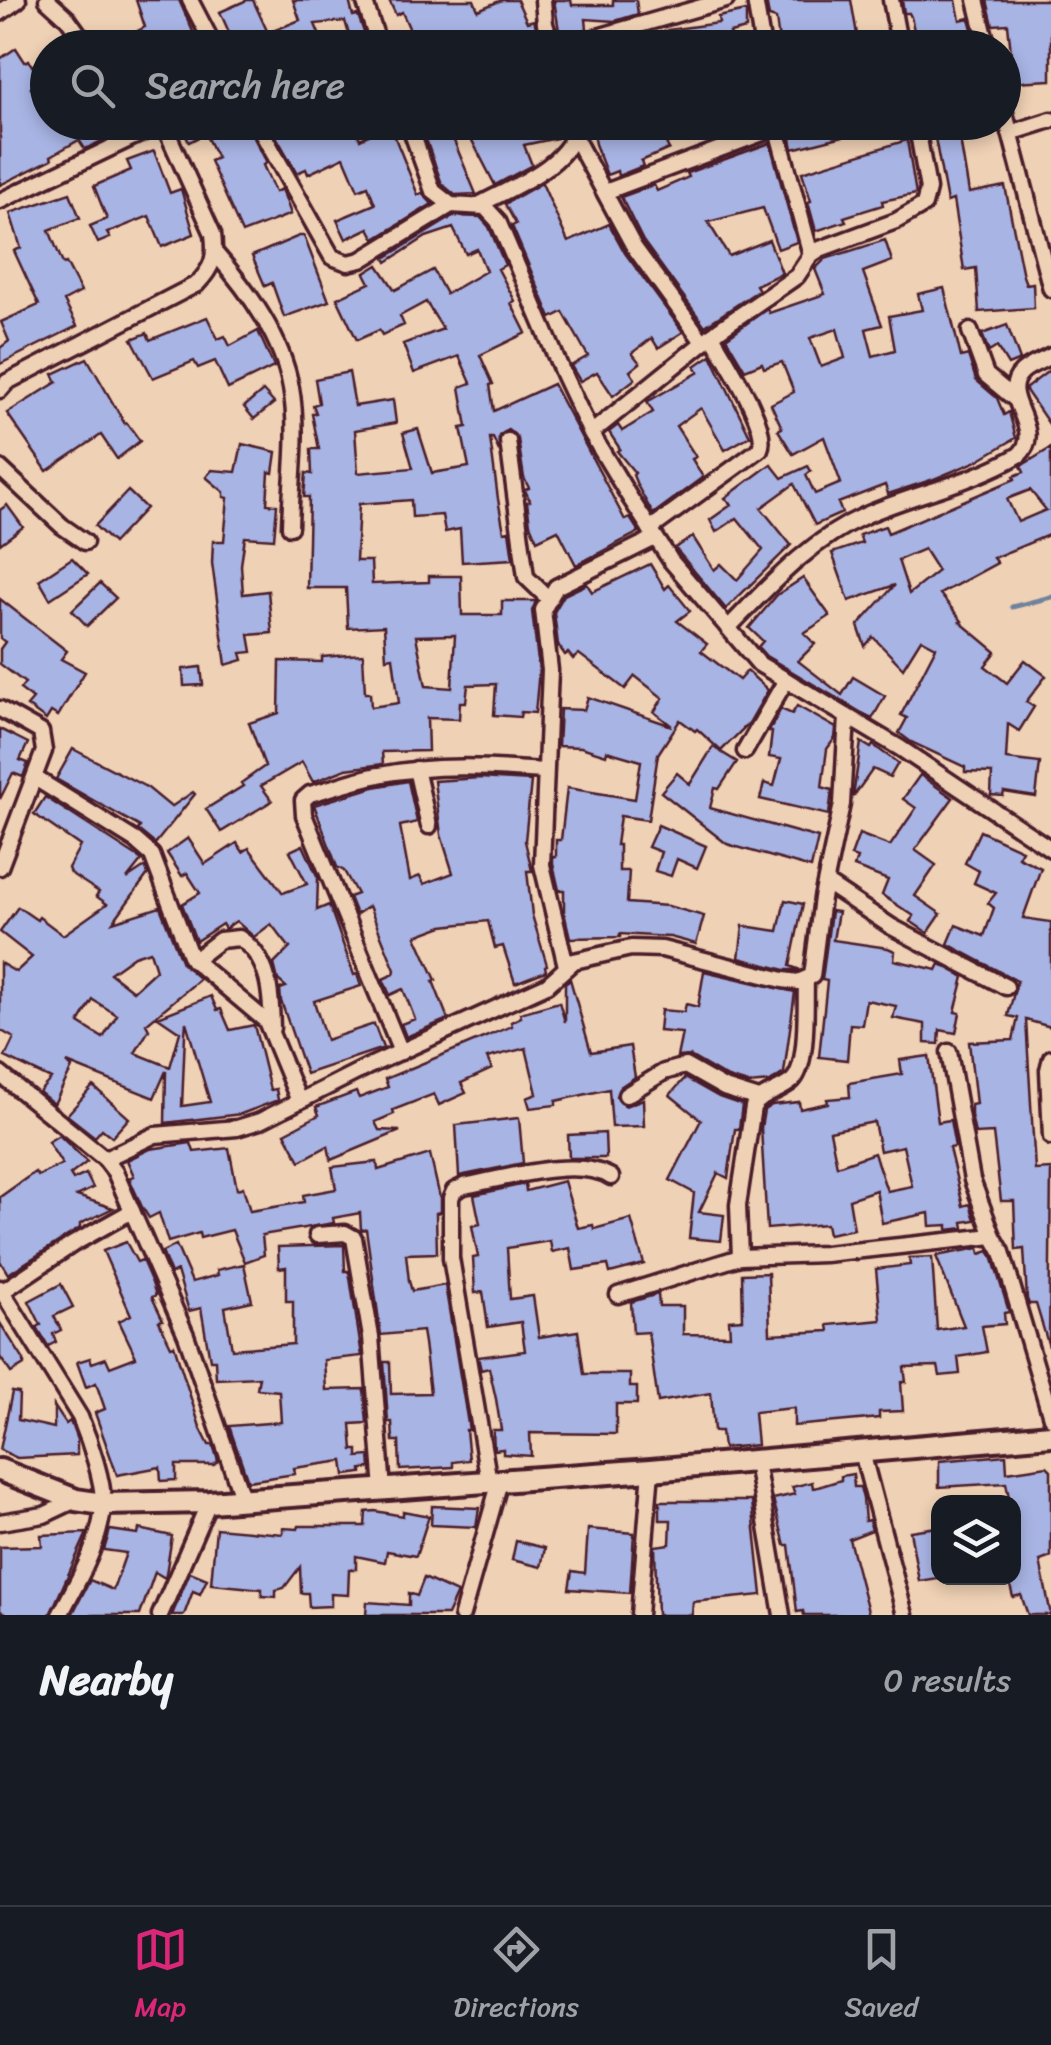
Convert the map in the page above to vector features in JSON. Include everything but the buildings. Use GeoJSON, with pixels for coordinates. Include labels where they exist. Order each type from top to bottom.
{"type":"FeatureCollection","features":[{"type":"Feature","properties":{"kind":"main road"},"geometry":{"type":"LineString","coordinates":[[0,1470],[76,1500],[104,1504],[209,1502],[756,1462],[1051,1435]]}},
{"type":"Feature","properties":{"kind":"street"},"geometry":{"type":"LineString","coordinates":[[0,14],[18,0]]}},
{"type":"Feature","properties":{"kind":"street"},"geometry":{"type":"LineString","coordinates":[[47,0],[76,30]]}},
{"type":"Feature","properties":{"kind":"street"},"geometry":{"type":"LineString","coordinates":[[190,0],[206,30]]}},
{"type":"Feature","properties":{"kind":"street"},"geometry":{"type":"LineString","coordinates":[[364,0],[374,30]]}},
{"type":"Feature","properties":{"kind":"street"},"geometry":{"type":"LineString","coordinates":[[542,0],[548,30]]}},
{"type":"Feature","properties":{"kind":"street"},"geometry":{"type":"LineString","coordinates":[[620,30],[726,0]]}},
{"type":"Feature","properties":{"kind":"street"},"geometry":{"type":"LineString","coordinates":[[756,0],[760,30]]}},
{"type":"Feature","properties":{"kind":"street"},"geometry":{"type":"LineString","coordinates":[[891,0],[897,30]]}},
{"type":"Feature","properties":{"kind":"street"},"geometry":{"type":"LineString","coordinates":[[976,0],[984,30]]}},
{"type":"Feature","properties":{"kind":"street"},"geometry":{"type":"LineString","coordinates":[[1021,130],[1051,120]]}},
{"type":"Feature","properties":{"kind":"street"},"geometry":{"type":"LineString","coordinates":[[0,202],[115,140]]}},
{"type":"Feature","properties":{"kind":"street"},"geometry":{"type":"LineString","coordinates":[[0,390],[7,382],[197,284],[212,268],[216,254],[213,234],[172,140]]}},
{"type":"Feature","properties":{"kind":"street"},"geometry":{"type":"LineString","coordinates":[[266,140],[332,257],[348,263],[361,260],[452,204]]}},
{"type":"Feature","properties":{"kind":"street"},"geometry":{"type":"LineString","coordinates":[[415,140],[433,190],[452,204],[490,210],[498,222],[591,432],[670,561],[759,664],[1051,848]]}},
{"type":"Feature","properties":{"kind":"street"},"geometry":{"type":"LineString","coordinates":[[478,206],[550,164],[572,140]]}},
{"type":"Feature","properties":{"kind":"street"},"geometry":{"type":"LineString","coordinates":[[566,966],[542,865],[550,670],[543,610],[556,587],[653,533],[764,442],[757,419],[707,338],[650,271],[604,192],[581,140]]}},
{"type":"Feature","properties":{"kind":"street"},"geometry":{"type":"LineString","coordinates":[[604,192],[737,140]]}},
{"type":"Feature","properties":{"kind":"street"},"geometry":{"type":"LineString","coordinates":[[780,140],[810,255]]}},
{"type":"Feature","properties":{"kind":"street"},"geometry":{"type":"LineString","coordinates":[[591,432],[707,338],[798,276],[810,255],[896,221],[924,205],[928,190],[919,140]]}},
{"type":"Feature","properties":{"kind":"street"},"geometry":{"type":"LineString","coordinates":[[1012,140],[1051,289]]}},
{"type":"Feature","properties":{"kind":"street"},"geometry":{"type":"LineString","coordinates":[[216,254],[239,280],[274,336],[291,387],[290,528]]}},
{"type":"Feature","properties":{"kind":"street"},"geometry":{"type":"LineString","coordinates":[[970,331],[986,375],[1016,399]]}},
{"type":"Feature","properties":{"kind":"street"},"geometry":{"type":"LineString","coordinates":[[728,628],[794,560],[831,533],[868,514],[1019,455],[1029,438],[1016,399],[1016,380],[1022,372],[1051,356]]}},
{"type":"Feature","properties":{"kind":"street"},"geometry":{"type":"LineString","coordinates":[[508,441],[526,577],[548,598]]}},
{"type":"Feature","properties":{"kind":"street"},"geometry":{"type":"LineString","coordinates":[[0,468],[62,526],[85,542]]}},
{"type":"Feature","properties":{"kind":"street"},"geometry":{"type":"LineString","coordinates":[[745,751],[786,680]]}},
{"type":"Feature","properties":{"kind":"street"},"geometry":{"type":"LineString","coordinates":[[0,709],[41,732],[44,751],[1,860]]}},
{"type":"Feature","properties":{"kind":"street"},"geometry":{"type":"LineString","coordinates":[[105,1159],[155,1136],[237,1128],[260,1121],[547,986],[574,961],[631,948],[662,948],[783,980],[806,980],[812,976],[842,804],[847,716]]}},
{"type":"Feature","properties":{"kind":"street"},"geometry":{"type":"LineString","coordinates":[[401,1052],[302,807],[303,800],[310,794],[376,775],[416,770],[483,766],[545,771]]}},
{"type":"Feature","properties":{"kind":"street"},"geometry":{"type":"LineString","coordinates":[[416,770],[428,826]]}},
{"type":"Feature","properties":{"kind":"street"},"geometry":{"type":"LineString","coordinates":[[35,778],[152,855],[181,937],[194,960],[272,1030]]}},
{"type":"Feature","properties":{"kind":"street"},"geometry":{"type":"LineString","coordinates":[[826,882],[892,927],[1006,987]]}},
{"type":"Feature","properties":{"kind":"street"},"geometry":{"type":"LineString","coordinates":[[194,960],[220,940],[239,938],[260,954],[269,987],[272,1030],[299,1101]]}},
{"type":"Feature","properties":{"kind":"street"},"geometry":{"type":"LineString","coordinates":[[740,1257],[738,1205],[753,1107],[758,1099],[794,1080],[798,1071],[803,1050],[806,980]]}},
{"type":"Feature","properties":{"kind":"street"},"geometry":{"type":"LineString","coordinates":[[949,1052],[975,1195],[1002,1252],[1051,1417]]}},
{"type":"Feature","properties":{"kind":"street"},"geometry":{"type":"LineString","coordinates":[[1051,1058],[1051,1138]]}},
{"type":"Feature","properties":{"kind":"street"},"geometry":{"type":"LineString","coordinates":[[626,1095],[664,1072],[685,1066],[724,1088],[758,1099]]}},
{"type":"Feature","properties":{"kind":"street"},"geometry":{"type":"LineString","coordinates":[[0,1074],[105,1159],[186,1335],[243,1500]]}},
{"type":"Feature","properties":{"kind":"street"},"geometry":{"type":"LineString","coordinates":[[462,1615],[495,1481],[451,1258],[451,1198],[454,1191],[464,1186],[547,1170],[578,1168],[611,1177]]}},
{"type":"Feature","properties":{"kind":"street"},"geometry":{"type":"LineString","coordinates":[[60,1615],[88,1558],[104,1504],[80,1417],[1,1290],[132,1211]]}},
{"type":"Feature","properties":{"kind":"street"},"geometry":{"type":"LineString","coordinates":[[316,1236],[346,1233],[354,1238],[371,1337],[383,1490]]}},
{"type":"Feature","properties":{"kind":"street"},"geometry":{"type":"LineString","coordinates":[[618,1295],[740,1257],[825,1254],[993,1236]]}},
{"type":"Feature","properties":{"kind":"street"},"geometry":{"type":"LineString","coordinates":[[862,1452],[905,1615]]}},
{"type":"Feature","properties":{"kind":"street"},"geometry":{"type":"LineString","coordinates":[[756,1462],[782,1615]]}},
{"type":"Feature","properties":{"kind":"street"},"geometry":{"type":"LineString","coordinates":[[640,1615],[652,1470]]}},
{"type":"Feature","properties":{"kind":"street"},"geometry":{"type":"LineString","coordinates":[[0,1522],[44,1515],[76,1500]]}},
{"type":"Feature","properties":{"kind":"street"},"geometry":{"type":"LineString","coordinates":[[160,1615],[209,1502]]}},
{"type":"Feature","properties":{"kind":"waterway"},"geometry":{"type":"LineString","coordinates":[[1012,607],[1051,597]]}}]}
